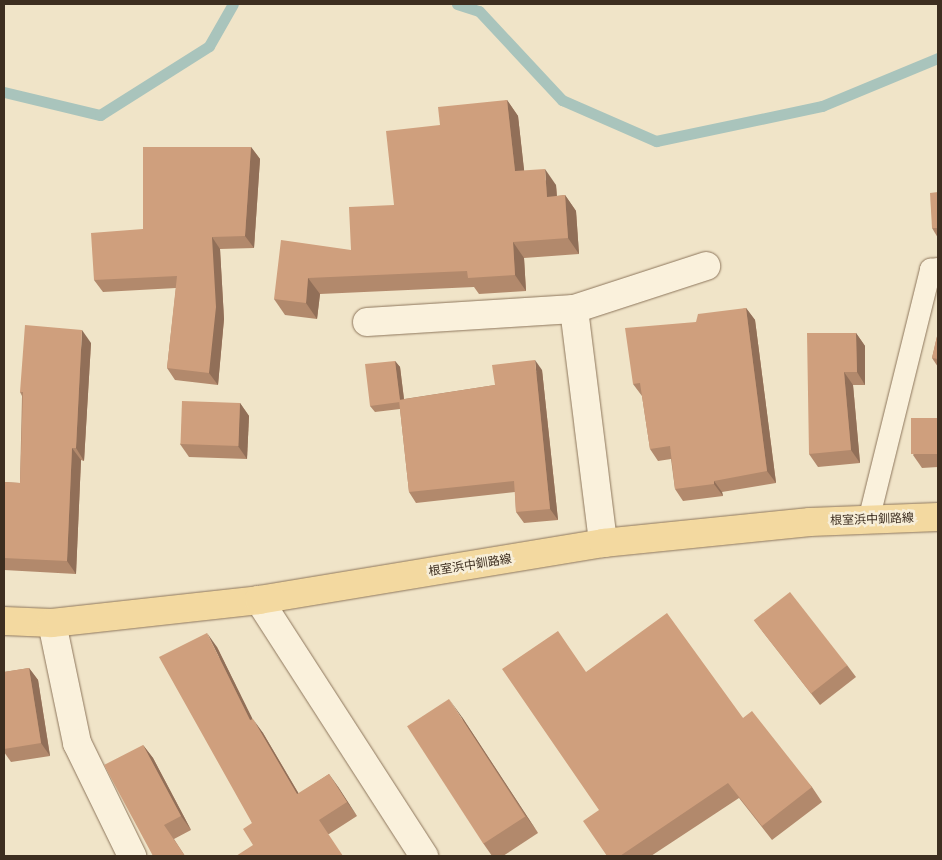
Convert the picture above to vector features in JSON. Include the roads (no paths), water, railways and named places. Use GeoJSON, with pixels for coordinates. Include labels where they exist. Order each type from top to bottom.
{"type":"FeatureCollection","features":[{"type":"Feature","properties":{"kind":"main road","name":"根室浜中釧路線"},"geometry":{"type":"LineString","coordinates":[[4,621],[52,623],[259,600],[603,543],[810,522],[938,517]]}},
{"type":"Feature","properties":{"kind":"street"},"geometry":{"type":"LineString","coordinates":[[367,322],[574,309],[706,266]]}},
{"type":"Feature","properties":{"kind":"street"},"geometry":{"type":"LineString","coordinates":[[574,309],[603,543]]}},
{"type":"Feature","properties":{"kind":"street"},"geometry":{"type":"LineString","coordinates":[[259,600],[424,856]]}},
{"type":"Feature","properties":{"kind":"street"},"geometry":{"type":"LineString","coordinates":[[52,623],[77,742],[132,856]]}},
{"type":"Feature","properties":{"kind":"lane"},"geometry":{"type":"LineString","coordinates":[[868,520],[930,269],[938,268]]}},
{"type":"Feature","properties":{"kind":"waterway"},"geometry":{"type":"LineString","coordinates":[[4,92],[100,115],[209,46],[233,4]]}},
{"type":"Feature","properties":{"kind":"waterway"},"geometry":{"type":"LineString","coordinates":[[457,4],[479,11],[562,100],[656,141],[822,106],[938,58]]}}]}
